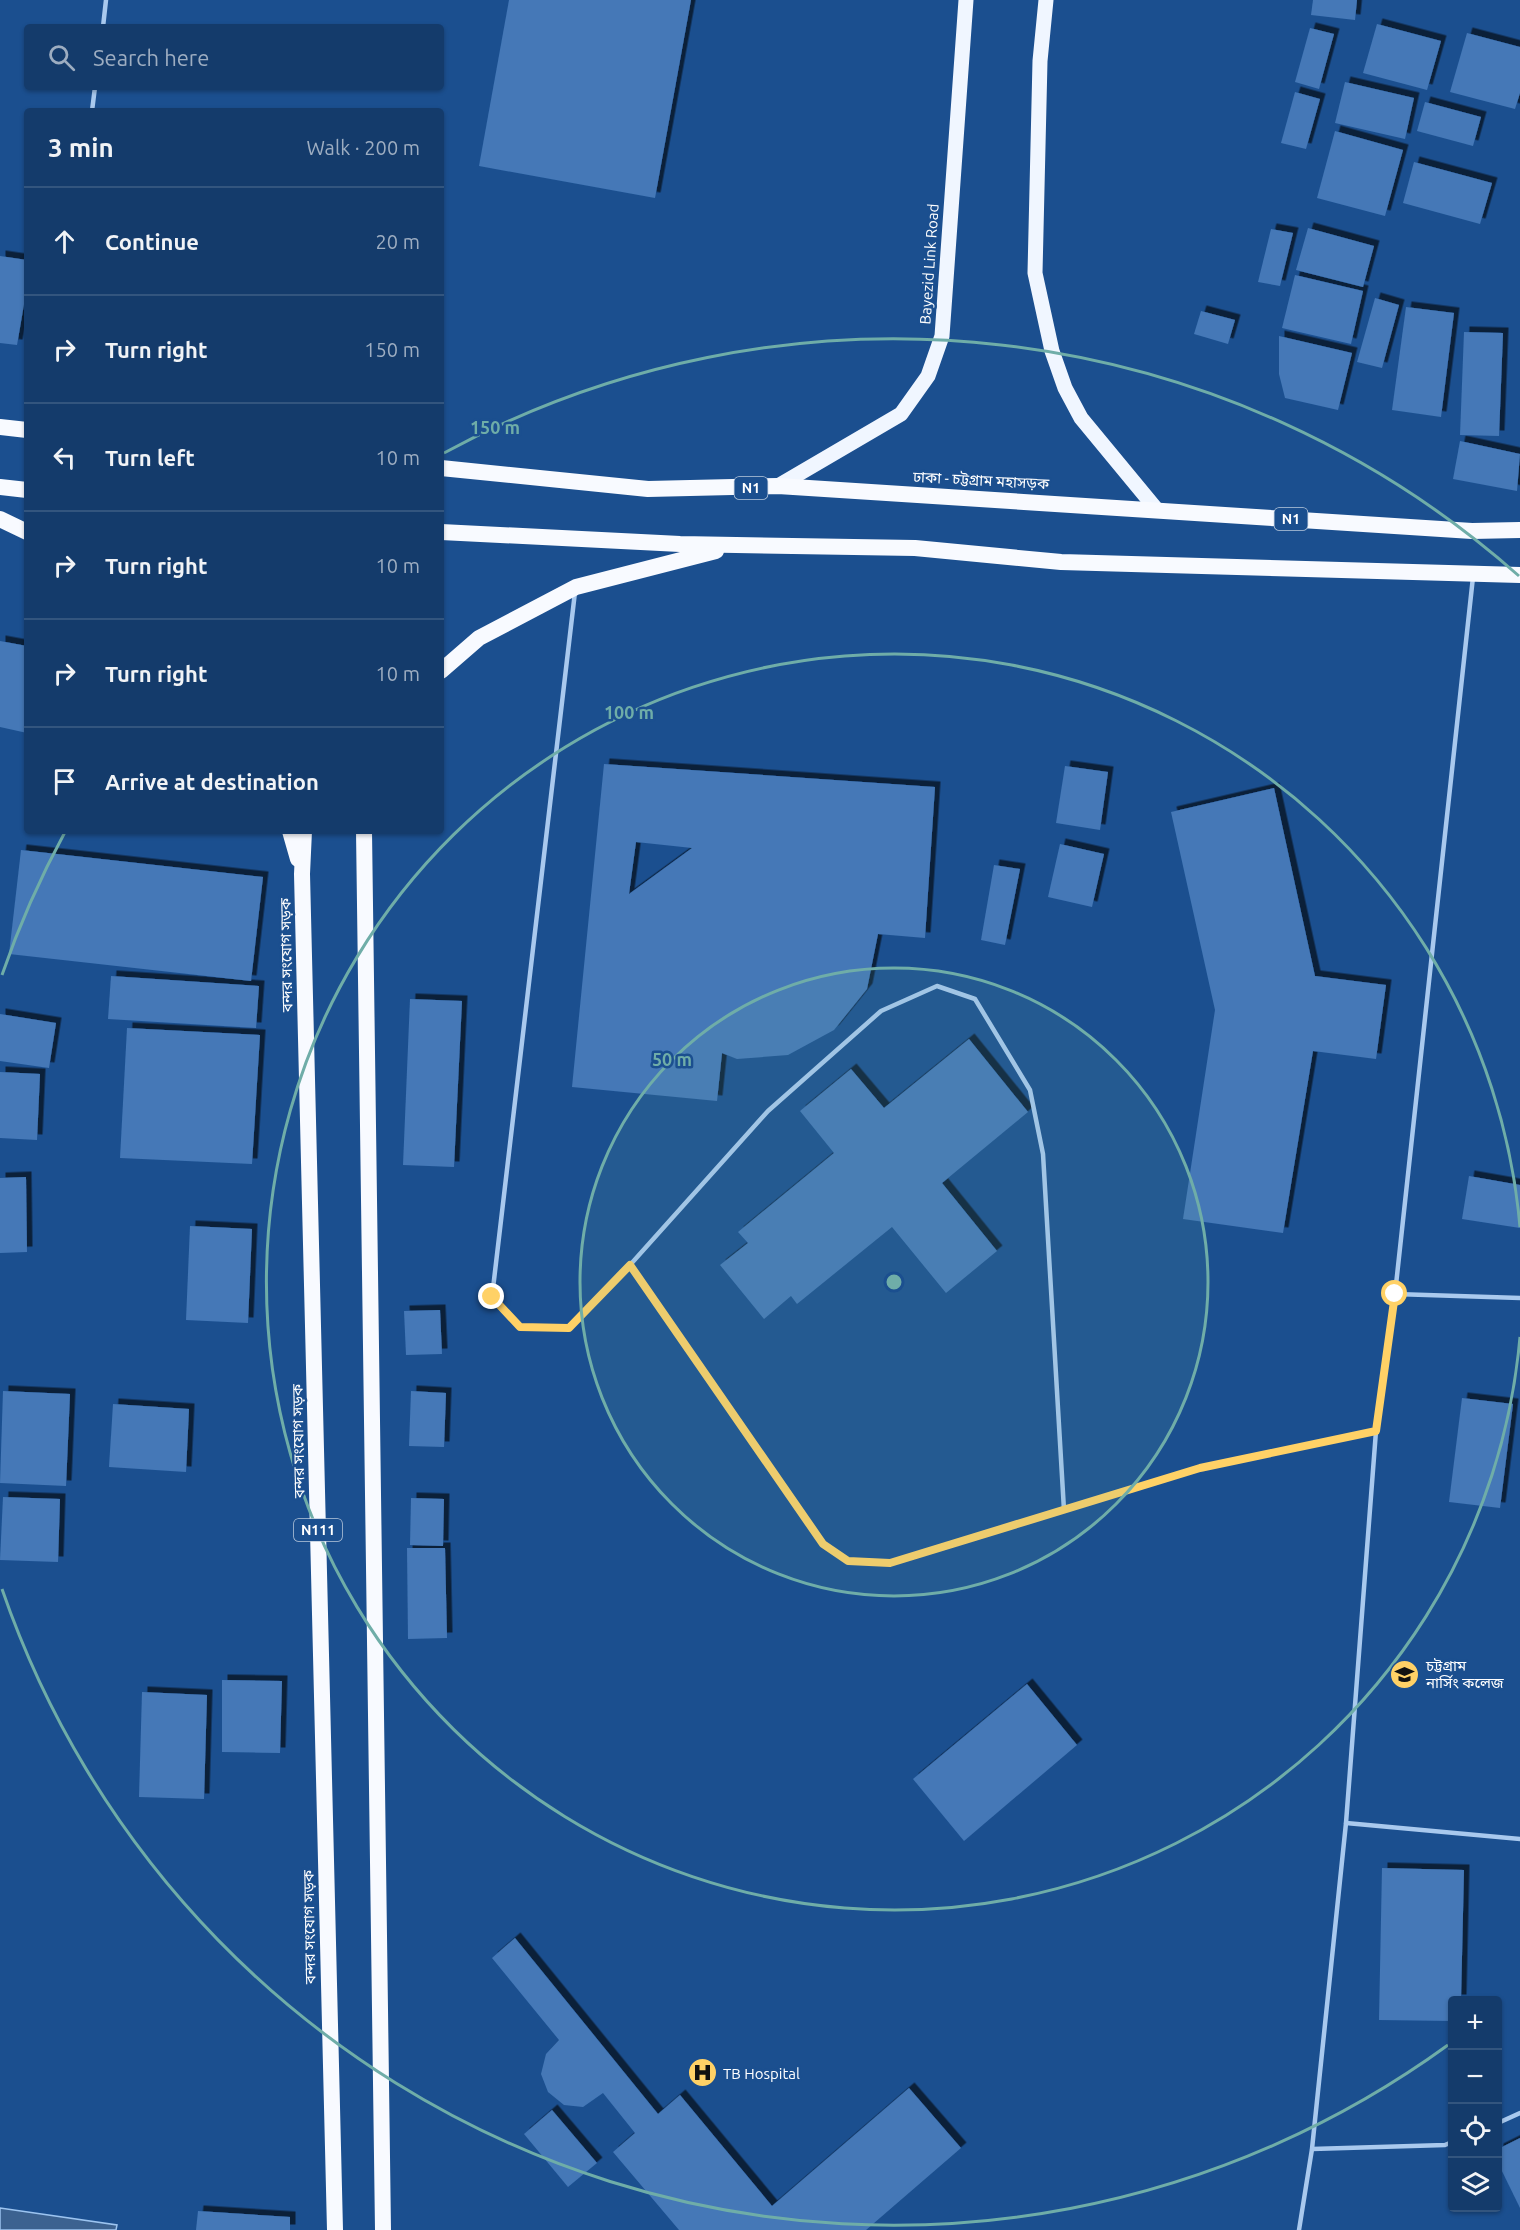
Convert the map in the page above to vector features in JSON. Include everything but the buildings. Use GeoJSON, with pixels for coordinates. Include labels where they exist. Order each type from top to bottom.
{"type":"FeatureCollection","features":[{"type":"Feature","properties":{"kind":"highway"},"geometry":{"type":"LineString","coordinates":[[0,427],[24,430]]}},
{"type":"Feature","properties":{"kind":"highway","name":"ঢাকা - চট্টগ্রাম মহাসড়ক"},"geometry":{"type":"LineString","coordinates":[[444,468],[648,489],[778,486],[1472,531],[1520,530]]}},
{"type":"Feature","properties":{"kind":"highway"},"geometry":{"type":"LineString","coordinates":[[0,486],[24,490]]}},
{"type":"Feature","properties":{"kind":"highway"},"geometry":{"type":"LineString","coordinates":[[0,519],[24,531]]}},
{"type":"Feature","properties":{"kind":"highway"},"geometry":{"type":"LineString","coordinates":[[444,532],[738,545],[915,548],[1060,562],[1520,575]]}},
{"type":"Feature","properties":{"kind":"highway"},"geometry":{"type":"LineString","coordinates":[[444,668],[479,638],[576,587],[738,545]]}},
{"type":"Feature","properties":{"kind":"highway"},"geometry":{"type":"LineString","coordinates":[[291,834],[302,874]]}},
{"type":"Feature","properties":{"kind":"highway","name":"বন্দর সংযোগ সড়ক"},"geometry":{"type":"LineString","coordinates":[[304,834],[302,874],[335,2230]]}},
{"type":"Feature","properties":{"kind":"highway"},"geometry":{"type":"LineString","coordinates":[[364,834],[384,2230]]}},
{"type":"Feature","properties":{"kind":"highway"},"geometry":{"type":"LineString","coordinates":[[364,870],[370,834]]}},
{"type":"Feature","properties":{"kind":"main road","name":"Bayezid Link Road"},"geometry":{"type":"LineString","coordinates":[[778,486],[901,414],[927,376],[942,336],[966,0]]}},
{"type":"Feature","properties":{"kind":"main road"},"geometry":{"type":"LineString","coordinates":[[1046,0],[1040,61],[1035,273],[1052,351],[1065,388],[1081,418],[1157,510]]}},
{"type":"Feature","properties":{"kind":"lane"},"geometry":{"type":"LineString","coordinates":[[103,24],[106,0]]}},
{"type":"Feature","properties":{"kind":"lane"},"geometry":{"type":"LineString","coordinates":[[92,108],[95,90]]}},
{"type":"Feature","properties":{"kind":"lane"},"geometry":{"type":"LineString","coordinates":[[1299,2230],[1312,2150],[1346,1823],[1376,1431],[1395,1294],[1473,573]]}},
{"type":"Feature","properties":{"kind":"lane"},"geometry":{"type":"LineString","coordinates":[[576,587],[492,1297],[520,1327],[569,1328],[630,1265],[768,1111],[881,1011],[937,987],[975,999],[1030,1090],[1043,1154],[1064,1510]]}},
{"type":"Feature","properties":{"kind":"lane"},"geometry":{"type":"LineString","coordinates":[[630,1265],[823,1544],[848,1561],[890,1563],[1200,1468],[1376,1431]]}},
{"type":"Feature","properties":{"kind":"lane"},"geometry":{"type":"LineString","coordinates":[[1395,1294],[1520,1298]]}},
{"type":"Feature","properties":{"kind":"lane"},"geometry":{"type":"LineString","coordinates":[[1346,1823],[1520,1839]]}},
{"type":"Feature","properties":{"kind":"lane"},"geometry":{"type":"LineString","coordinates":[[1502,2121],[1520,2113]]}},
{"type":"Feature","properties":{"kind":"lane"},"geometry":{"type":"LineString","coordinates":[[1312,2150],[1448,2144]]}},
{"type":"Feature","properties":{"kind":"water"},"geometry":{"type":"Polygon","coordinates":[[[0,2208],[117,2225],[116,2230],[0,2230],[0,2208]]]}},
{"type":"Feature","properties":{"kind":"place","name":"চট্টগ্রাম নার্সিং কলেজ"},"geometry":{"type":"Point","coordinates":[1405,1674]}},
{"type":"Feature","properties":{"kind":"place","name":"TB Hospital"},"geometry":{"type":"Point","coordinates":[702,2073]}},
{"type":"Feature","properties":{"kind":"route"},"geometry":{"type":"LineString","coordinates":[[492,1297],[520,1327],[569,1328],[630,1265],[711,1378],[823,1544],[848,1561],[890,1563],[1200,1468],[1376,1431],[1395,1294]]}}]}
